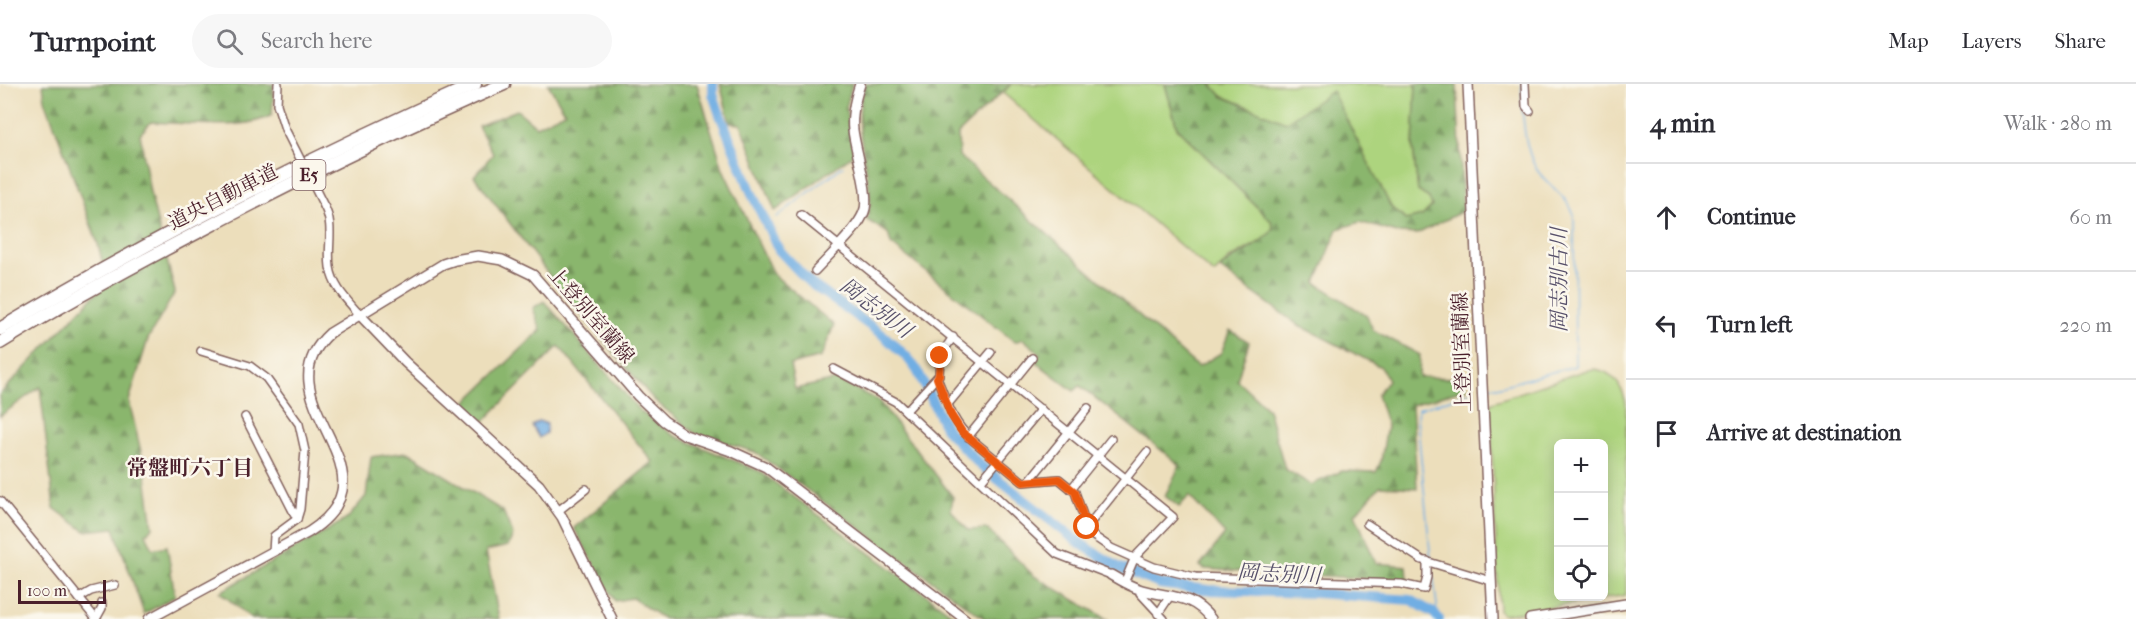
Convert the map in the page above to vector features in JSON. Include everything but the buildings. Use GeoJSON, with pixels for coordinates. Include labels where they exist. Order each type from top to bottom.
{"type":"FeatureCollection","features":[{"type":"Feature","properties":{"kind":"highway","name":"道央自動車道"},"geometry":{"type":"LineString","coordinates":[[0,344],[116,269],[244,194],[379,127],[475,84]]}},
{"type":"Feature","properties":{"kind":"highway","name":"道央自動車道"},"geometry":{"type":"LineString","coordinates":[[0,329],[116,269],[370,145],[504,84]]}},
{"type":"Feature","properties":{"kind":"main road"},"geometry":{"type":"LineString","coordinates":[[839,246],[865,212],[867,200],[853,129],[854,105],[860,84]]}},
{"type":"Feature","properties":{"kind":"main road","name":"上登別室蘭線"},"geometry":{"type":"LineString","coordinates":[[1468,84],[1493,619]]}},
{"type":"Feature","properties":{"kind":"main road","name":"上登別室蘭線"},"geometry":{"type":"LineString","coordinates":[[149,619],[321,525],[335,511],[341,498],[344,477],[342,466],[309,390],[308,370],[313,353],[330,333],[416,279],[443,264],[478,256],[514,264],[533,275],[638,396],[664,421],[686,435],[731,451],[766,467],[965,619]]}},
{"type":"Feature","properties":{"kind":"main road"},"geometry":{"type":"LineString","coordinates":[[359,314],[405,362],[531,478],[558,511],[612,619]]}},
{"type":"Feature","properties":{"kind":"main road"},"geometry":{"type":"LineString","coordinates":[[1112,574],[1126,579],[1140,590],[1190,600],[1200,606],[1211,619]]}},
{"type":"Feature","properties":{"kind":"main road"},"geometry":{"type":"LineString","coordinates":[[1530,619],[1626,604]]}},
{"type":"Feature","properties":{"kind":"street"},"geometry":{"type":"LineString","coordinates":[[278,84],[276,104],[285,129],[329,216],[330,265],[333,278],[338,290],[359,314]]}},
{"type":"Feature","properties":{"kind":"street"},"geometry":{"type":"LineString","coordinates":[[1525,84],[1526,106],[1530,111]]}},
{"type":"Feature","properties":{"kind":"street"},"geometry":{"type":"LineString","coordinates":[[801,215],[1173,517],[1134,559],[1126,579]]}},
{"type":"Feature","properties":{"kind":"street"},"geometry":{"type":"LineString","coordinates":[[815,271],[839,246]]}},
{"type":"Feature","properties":{"kind":"street"},"geometry":{"type":"LineString","coordinates":[[906,411],[939,375],[940,356],[953,338]]}},
{"type":"Feature","properties":{"kind":"street"},"geometry":{"type":"LineString","coordinates":[[201,351],[250,366],[266,378],[299,424],[305,451],[300,509],[297,519],[274,536],[273,552]]}},
{"type":"Feature","properties":{"kind":"street"},"geometry":{"type":"LineString","coordinates":[[948,404],[991,352]]}},
{"type":"Feature","properties":{"kind":"street"},"geometry":{"type":"LineString","coordinates":[[968,437],[1032,358]]}},
{"type":"Feature","properties":{"kind":"street"},"geometry":{"type":"LineString","coordinates":[[834,369],[892,399],[983,479],[1058,554],[1112,574]]}},
{"type":"Feature","properties":{"kind":"street"},"geometry":{"type":"LineString","coordinates":[[936,379],[951,415],[962,432],[1023,482],[1059,479],[1075,492],[1089,533],[1111,549],[1154,567],[1195,577],[1401,584],[1424,589],[1427,561]]}},
{"type":"Feature","properties":{"kind":"street"},"geometry":{"type":"LineString","coordinates":[[1029,481],[1088,408]]}},
{"type":"Feature","properties":{"kind":"street"},"geometry":{"type":"LineString","coordinates":[[983,479],[1041,409]]}},
{"type":"Feature","properties":{"kind":"street"},"geometry":{"type":"LineString","coordinates":[[246,417],[297,519]]}},
{"type":"Feature","properties":{"kind":"street"},"geometry":{"type":"LineString","coordinates":[[1071,489],[1111,439]]}},
{"type":"Feature","properties":{"kind":"street"},"geometry":{"type":"LineString","coordinates":[[1087,527],[1147,452]]}},
{"type":"Feature","properties":{"kind":"street"},"geometry":{"type":"LineString","coordinates":[[558,511],[586,489]]}},
{"type":"Feature","properties":{"kind":"street"},"geometry":{"type":"LineString","coordinates":[[0,501],[96,619],[102,603]]}},
{"type":"Feature","properties":{"kind":"street"},"geometry":{"type":"LineString","coordinates":[[1367,524],[1427,561],[1491,581]]}},
{"type":"Feature","properties":{"kind":"street"},"geometry":{"type":"LineString","coordinates":[[79,598],[91,591],[115,585]]}},
{"type":"Feature","properties":{"kind":"street"},"geometry":{"type":"LineString","coordinates":[[1140,590],[1140,593],[1161,616],[1170,596]]}},
{"type":"Feature","properties":{"kind":"green space"},"geometry":{"type":"Polygon","coordinates":[[[43,84],[274,84],[272,115],[261,120],[231,125],[151,122],[140,134],[150,193],[175,292],[148,339],[129,401],[145,469],[153,527],[146,534],[153,549],[167,546],[175,596],[144,614],[114,528],[85,531],[54,508],[40,387],[0,416],[0,394],[107,282],[98,244],[45,100],[43,84]]]}},
{"type":"Feature","properties":{"kind":"green space"},"geometry":{"type":"Polygon","coordinates":[[[548,84],[697,84],[723,169],[773,274],[834,325],[821,357],[790,365],[795,389],[836,380],[878,400],[953,497],[951,510],[968,530],[987,529],[1034,576],[1107,619],[985,619],[755,452],[696,434],[654,400],[561,291],[474,176],[493,154],[478,126],[517,110],[536,126],[565,112],[548,84]]]}},
{"type":"Feature","properties":{"kind":"green space"},"geometry":{"type":"Polygon","coordinates":[[[720,84],[852,84],[846,109],[854,154],[775,211],[741,124],[730,123],[720,84]]]}},
{"type":"Feature","properties":{"kind":"green space"},"geometry":{"type":"Polygon","coordinates":[[[865,84],[1011,84],[958,134],[959,156],[1198,367],[1221,353],[1230,330],[1249,342],[1237,380],[1268,409],[1285,469],[1311,485],[1342,471],[1376,472],[1381,461],[1387,426],[1377,395],[1388,380],[1381,367],[1297,324],[1220,269],[1262,241],[1273,229],[1272,222],[1177,127],[1165,84],[1211,84],[1222,96],[1286,122],[1332,91],[1391,207],[1406,220],[1422,216],[1432,206],[1429,198],[1418,191],[1413,147],[1416,84],[1457,84],[1463,211],[1417,234],[1397,233],[1360,222],[1338,229],[1316,283],[1367,316],[1373,330],[1420,355],[1419,377],[1464,378],[1467,388],[1412,405],[1417,488],[1380,486],[1355,514],[1376,563],[1407,566],[1408,581],[1205,569],[1200,566],[1225,534],[1189,496],[1179,507],[1165,496],[1180,465],[1080,386],[1074,391],[1036,362],[1040,353],[1023,339],[1015,342],[891,244],[888,233],[867,220],[870,197],[859,113],[865,84]]]}},
{"type":"Feature","properties":{"kind":"green space"},"geometry":{"type":"Polygon","coordinates":[[[1011,84],[1165,84],[1177,128],[1272,222],[1273,229],[1268,237],[1229,259],[1214,274],[1003,93],[1011,84]]]}},
{"type":"Feature","properties":{"kind":"green space"},"geometry":{"type":"Polygon","coordinates":[[[1211,84],[1416,84],[1413,147],[1418,191],[1429,198],[1432,206],[1422,216],[1405,220],[1391,207],[1332,92],[1286,123],[1222,96],[1211,84]]]}},
{"type":"Feature","properties":{"kind":"green space"},"geometry":{"type":"Polygon","coordinates":[[[544,301],[640,411],[675,436],[759,471],[959,619],[664,619],[632,598],[615,601],[574,528],[653,462],[559,346],[482,423],[463,405],[541,330],[533,308],[544,301]]]}},
{"type":"Feature","properties":{"kind":"green space"},"geometry":{"type":"Polygon","coordinates":[[[1594,369],[1611,376],[1619,385],[1626,402],[1626,595],[1608,598],[1608,439],[1554,439],[1554,601],[1589,601],[1503,615],[1499,611],[1490,403],[1594,369]]]}},
{"type":"Feature","properties":{"kind":"green space"},"geometry":{"type":"Polygon","coordinates":[[[407,452],[503,511],[513,535],[508,546],[486,551],[499,619],[252,619],[220,592],[347,519],[366,496],[371,457],[407,452]]]}},
{"type":"Feature","properties":{"kind":"water"},"geometry":{"type":"Polygon","coordinates":[[[539,421],[547,424],[546,433],[539,438],[532,426],[539,421]]]}},
{"type":"Feature","properties":{"kind":"waterway","name":"岡志別川"},"geometry":{"type":"LineString","coordinates":[[713,84],[713,94],[719,112],[753,196],[779,250],[810,283],[883,335],[907,357],[917,370],[946,429],[981,466],[1081,544],[1118,567],[1159,584],[1208,590],[1315,593],[1411,600],[1435,614],[1439,619]]}},
{"type":"Feature","properties":{"kind":"waterway","name":"岡志別古川"},"geometry":{"type":"LineString","coordinates":[[1488,386],[1497,387],[1575,366],[1574,215],[1564,199],[1535,167],[1527,145],[1522,107],[1522,84]]}},
{"type":"Feature","properties":{"kind":"waterway"},"geometry":{"type":"LineString","coordinates":[[777,217],[843,166]]}},
{"type":"Feature","properties":{"kind":"waterway","name":"岡志別古川"},"geometry":{"type":"LineString","coordinates":[[1431,561],[1418,409],[1472,392]]}},
{"type":"Feature","properties":{"kind":"waterway","name":"岡志別古川"},"geometry":{"type":"LineString","coordinates":[[1432,568],[1437,605],[1435,614]]}},
{"type":"Feature","properties":{"kind":"district","name":"常盤町六丁目"},"geometry":{"type":"Point","coordinates":[190,468]}},
{"type":"Feature","properties":{"kind":"route"},"geometry":{"type":"LineString","coordinates":[[940,356],[937,378],[951,415],[962,432],[1023,482],[1059,479],[1075,492],[1087,527]]}}]}
